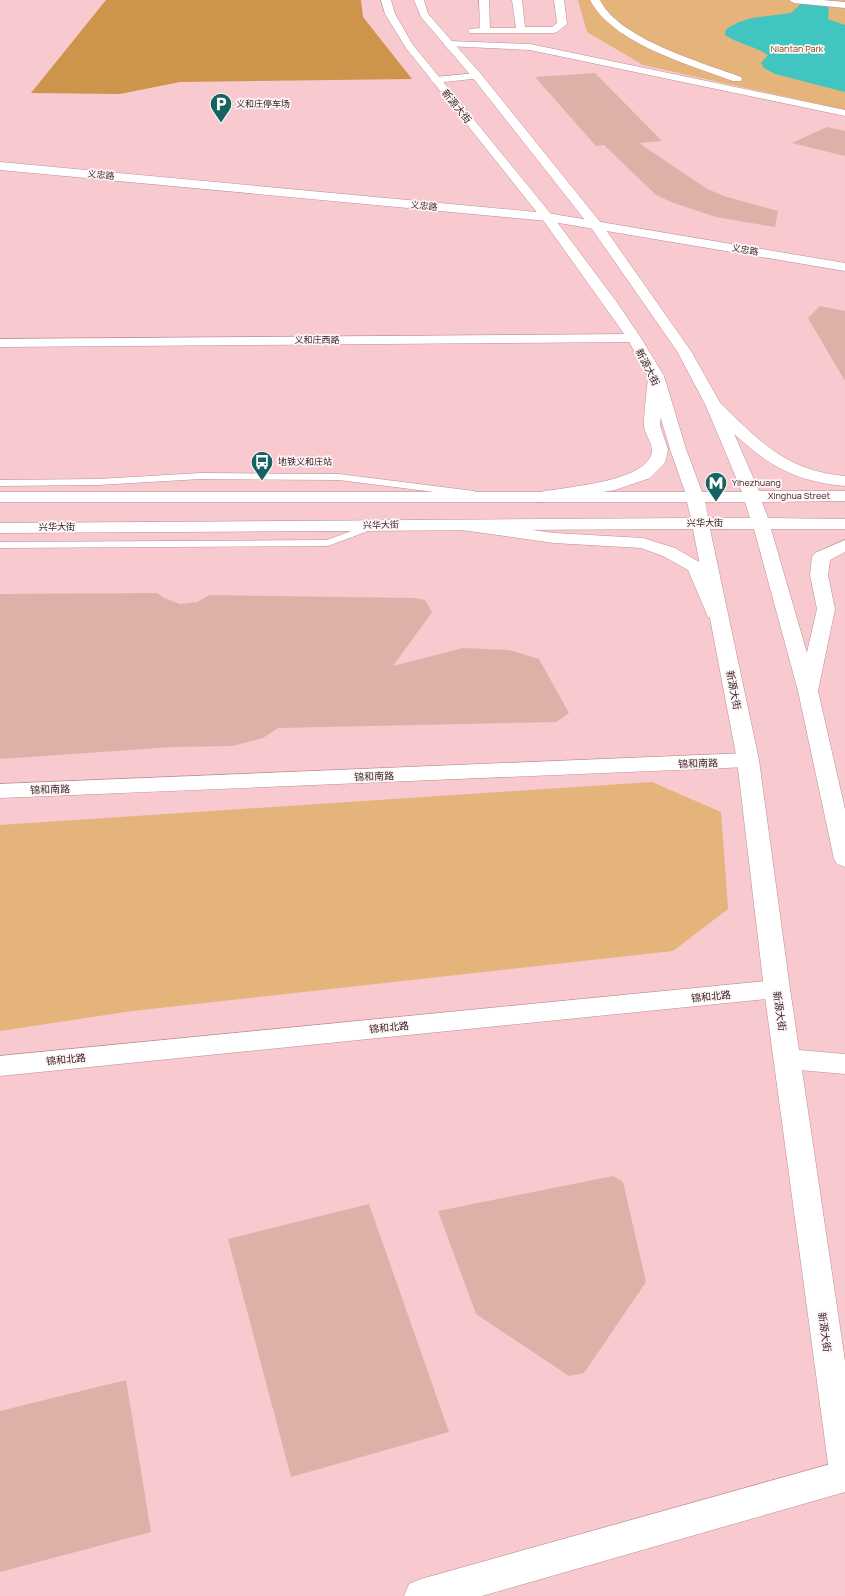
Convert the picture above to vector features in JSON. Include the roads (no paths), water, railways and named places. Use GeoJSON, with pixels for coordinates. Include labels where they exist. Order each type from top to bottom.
{"type":"FeatureCollection","features":[{"type":"Feature","properties":{"kind":"main road","name":"新源大街"},"geometry":{"type":"LineString","coordinates":[[386,0],[390,14],[409,46],[547,217],[612,304],[634,338],[656,376],[678,449],[695,496],[748,760],[777,989],[845,1471]]}},
{"type":"Feature","properties":{"kind":"main road"},"geometry":{"type":"LineString","coordinates":[[419,0],[424,15],[477,76],[597,226],[684,352],[714,406],[752,496],[761,524],[808,691],[845,859]]}},
{"type":"Feature","properties":{"kind":"main road"},"geometry":{"type":"LineString","coordinates":[[484,0],[485,30]]}},
{"type":"Feature","properties":{"kind":"main road"},"geometry":{"type":"LineString","coordinates":[[517,0],[521,30]]}},
{"type":"Feature","properties":{"kind":"main road"},"geometry":{"type":"LineString","coordinates":[[438,31],[554,30],[562,24],[559,0]]}},
{"type":"Feature","properties":{"kind":"main road"},"geometry":{"type":"LineString","coordinates":[[595,0],[600,10],[616,25],[653,47],[753,85],[845,106]]}},
{"type":"Feature","properties":{"kind":"main road"},"geometry":{"type":"LineString","coordinates":[[794,0],[842,4]]}},
{"type":"Feature","properties":{"kind":"main road"},"geometry":{"type":"LineString","coordinates":[[449,44],[530,47],[845,113]]}},
{"type":"Feature","properties":{"kind":"main road"},"geometry":{"type":"LineString","coordinates":[[436,80],[477,76]]}},
{"type":"Feature","properties":{"kind":"main road","name":"义忠路"},"geometry":{"type":"LineString","coordinates":[[0,166],[547,217],[845,267]]}},
{"type":"Feature","properties":{"kind":"main road","name":"义和庄西路"},"geometry":{"type":"LineString","coordinates":[[0,343],[634,338]]}},
{"type":"Feature","properties":{"kind":"main road"},"geometry":{"type":"LineString","coordinates":[[535,498],[609,486],[644,474],[658,460],[660,449],[652,426],[656,376]]}},
{"type":"Feature","properties":{"kind":"main road"},"geometry":{"type":"LineString","coordinates":[[714,406],[754,444],[773,459],[805,473],[845,481]]}},
{"type":"Feature","properties":{"kind":"main road"},"geometry":{"type":"LineString","coordinates":[[0,497],[535,498],[752,496]]}},
{"type":"Feature","properties":{"kind":"main road","name":"Xinghua Street"},"geometry":{"type":"LineString","coordinates":[[752,496],[845,496]]}},
{"type":"Feature","properties":{"kind":"main road"},"geometry":{"type":"LineString","coordinates":[[455,524],[554,538],[643,543],[669,552],[695,567],[701,578],[724,638]]}},
{"type":"Feature","properties":{"kind":"main road","name":"兴华大街"},"geometry":{"type":"LineString","coordinates":[[0,528],[455,524],[761,524]]}},
{"type":"Feature","properties":{"kind":"main road"},"geometry":{"type":"LineString","coordinates":[[761,524],[845,524]]}},
{"type":"Feature","properties":{"kind":"main road"},"geometry":{"type":"LineString","coordinates":[[808,691],[826,609],[819,575],[821,557],[845,545]]}},
{"type":"Feature","properties":{"kind":"main road","name":"锦和南路"},"geometry":{"type":"LineString","coordinates":[[0,792],[748,760]]}},
{"type":"Feature","properties":{"kind":"main road","name":"锦和北路"},"geometry":{"type":"LineString","coordinates":[[0,1066],[777,989]]}},
{"type":"Feature","properties":{"kind":"main road"},"geometry":{"type":"LineString","coordinates":[[787,1059],[845,1064]]}},
{"type":"Feature","properties":{"kind":"main road"},"geometry":{"type":"LineString","coordinates":[[421,1596],[845,1476]]}},
{"type":"Feature","properties":{"kind":"lane"},"geometry":{"type":"LineString","coordinates":[[0,483],[98,482],[201,476],[339,477],[500,497]]}},
{"type":"Feature","properties":{"kind":"lane"},"geometry":{"type":"LineString","coordinates":[[0,545],[328,543],[376,525]]}},
{"type":"Feature","properties":{"kind":"water"},"geometry":{"type":"Polygon","coordinates":[[[805,0],[832,0],[829,1],[828,19],[845,25],[845,92],[775,74],[764,68],[761,63],[768,55],[758,49],[735,41],[725,35],[726,29],[739,22],[752,18],[791,13],[805,0]]]}},
{"type":"Feature","properties":{"kind":"place","name":"义和庄停车场"},"geometry":{"type":"Point","coordinates":[221,124]}},
{"type":"Feature","properties":{"kind":"place","name":"地铁义和庄站"},"geometry":{"type":"Point","coordinates":[262,482]}},
{"type":"Feature","properties":{"kind":"place","name":"Yihezhuang"},"geometry":{"type":"Point","coordinates":[716,502]}},
{"type":"Feature","properties":{"kind":"park label","name":"Niantan Park"},"geometry":{"type":"Point","coordinates":[797,49]}}]}
